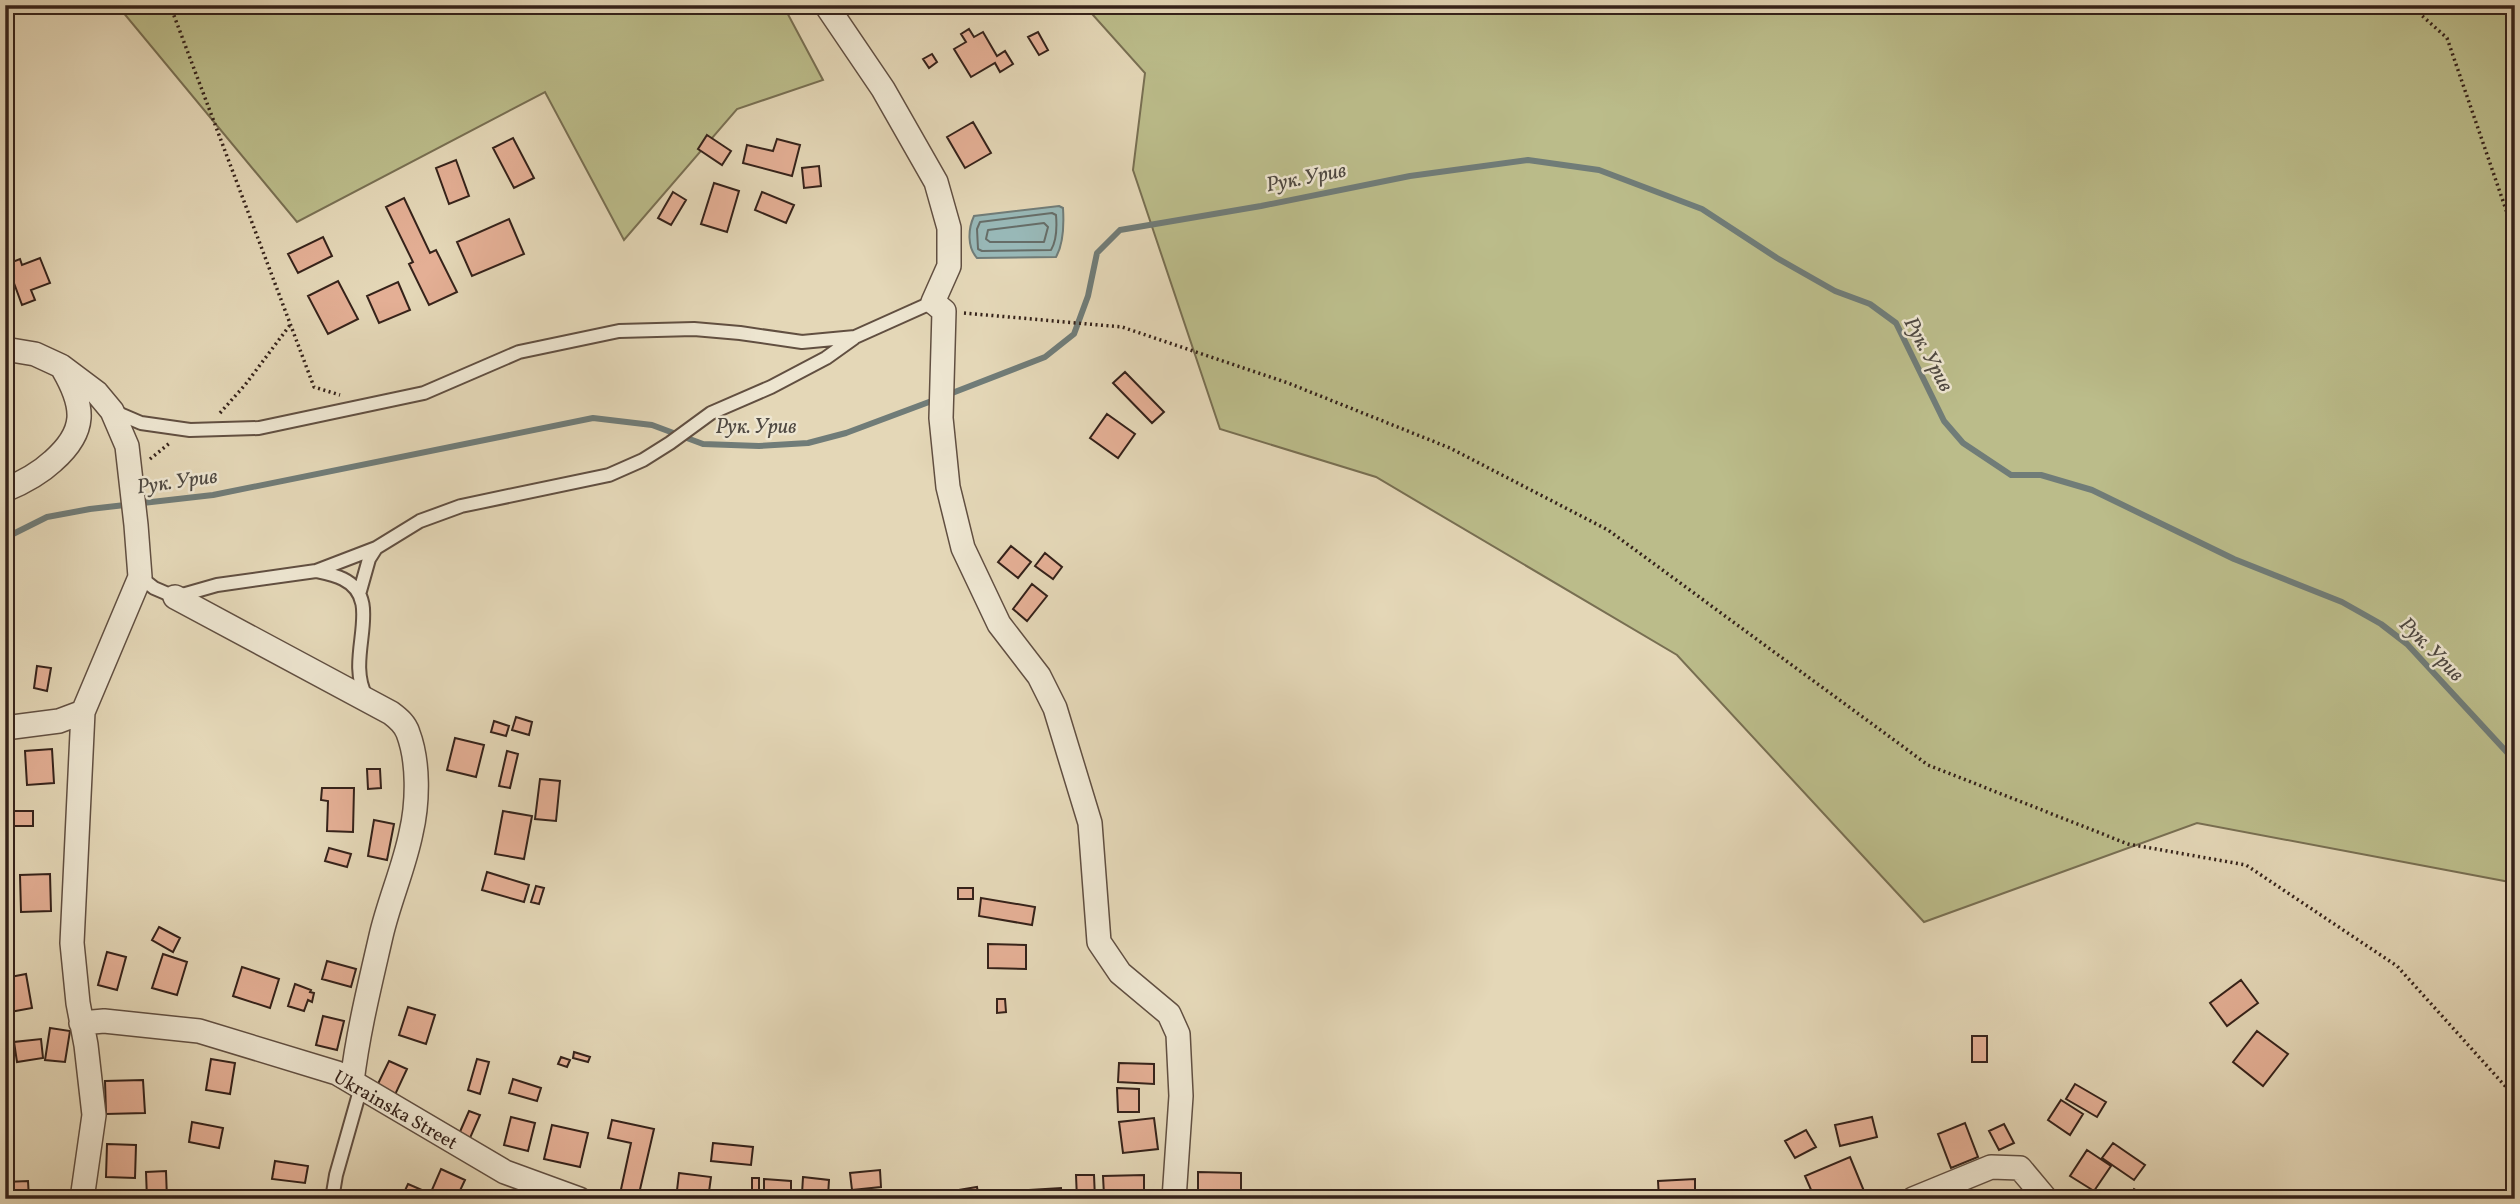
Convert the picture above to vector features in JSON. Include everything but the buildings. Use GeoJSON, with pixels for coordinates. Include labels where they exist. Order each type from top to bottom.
{"type":"FeatureCollection","features":[{"type":"Feature","properties":{"kind":"street"},"geometry":{"type":"LineString","coordinates":[[826,5],[883,89],[936,182],[949,228],[949,266],[939,307],[941,418],[948,487],[963,548],[999,624],[1039,676],[1055,708],[1090,823],[1099,942],[1119,973],[1169,1014],[1178,1034],[1181,1096],[1174,1199]]}},
{"type":"Feature","properties":{"kind":"street"},"geometry":{"type":"LineString","coordinates":[[5,349],[34,354],[61,366],[97,393],[112,411],[127,446],[136,524],[140,577],[83,712],[72,943],[94,1115],[82,1199]]}},
{"type":"Feature","properties":{"kind":"street"},"geometry":{"type":"LineString","coordinates":[[5,490],[28,480],[47,467],[75,438],[79,427],[78,404],[61,366]]}},
{"type":"Feature","properties":{"kind":"street"},"geometry":{"type":"LineString","coordinates":[[175,597],[402,721],[408,733],[414,759],[416,801],[411,834],[381,933],[363,1007],[357,1085]]}},
{"type":"Feature","properties":{"kind":"street"},"geometry":{"type":"LineString","coordinates":[[5,728],[59,720],[83,712]]}},
{"type":"Feature","properties":{"kind":"street","name":"Ukrainska Street"},"geometry":{"type":"LineString","coordinates":[[81,1023],[104,1021],[199,1031],[337,1073],[505,1172],[579,1199]]}},
{"type":"Feature","properties":{"kind":"street"},"geometry":{"type":"LineString","coordinates":[[1913,1199],[1991,1167],[2020,1168],[2046,1199]]}},
{"type":"Feature","properties":{"kind":"lane"},"geometry":{"type":"LineString","coordinates":[[112,411],[141,423],[190,430],[259,428],[425,393],[519,352],[619,331],[694,329],[802,342],[855,337],[939,307]]}},
{"type":"Feature","properties":{"kind":"lane"},"geometry":{"type":"LineString","coordinates":[[140,577],[154,588],[175,597],[217,585],[316,571],[376,548],[420,521],[461,506],[608,475],[643,460],[711,413],[771,387],[826,358],[855,337]]}},
{"type":"Feature","properties":{"kind":"lane"},"geometry":{"type":"LineString","coordinates":[[369,702],[361,688],[358,664],[365,613],[359,591],[369,559],[376,548]]}},
{"type":"Feature","properties":{"kind":"lane"},"geometry":{"type":"LineString","coordinates":[[316,571],[343,579],[359,591]]}},
{"type":"Feature","properties":{"kind":"lane"},"geometry":{"type":"LineString","coordinates":[[332,1199],[357,1085]]}},
{"type":"Feature","properties":{"kind":"path"},"geometry":{"type":"LineString","coordinates":[[170,5],[314,387],[373,405]]}},
{"type":"Feature","properties":{"kind":"path"},"geometry":{"type":"LineString","coordinates":[[2410,5],[2447,38],[2515,236]]}},
{"type":"Feature","properties":{"kind":"path"},"geometry":{"type":"LineString","coordinates":[[939,307],[1122,327],[1289,383],[1450,448],[1608,530],[1928,765],[2128,844],[2246,865],[2397,966],[2515,1097]]}},
{"type":"Feature","properties":{"kind":"path"},"geometry":{"type":"LineString","coordinates":[[131,483],[157,453],[226,408],[290,325]]}},
{"type":"Feature","properties":{"kind":"green space"},"geometry":{"type":"Polygon","coordinates":[[[117,5],[783,5],[823,80],[737,109],[624,240],[545,92],[297,222],[117,5]]]}},
{"type":"Feature","properties":{"kind":"green space"},"geometry":{"type":"Polygon","coordinates":[[[1084,5],[2515,5],[2515,883],[2197,823],[1924,922],[1677,655],[1376,477],[1220,429],[1133,170],[1145,73],[1084,5]]]}},
{"type":"Feature","properties":{"kind":"water"},"geometry":{"type":"Polygon","coordinates":[[[1059,206],[1063,208],[1063,227],[1061,246],[1056,257],[977,258],[971,249],[974,216],[1059,206]]]}},
{"type":"Feature","properties":{"kind":"waterway","name":"Рук. Урив"},"geometry":{"type":"LineString","coordinates":[[947,395],[1045,357],[1074,334],[1088,296],[1097,253],[1120,230],[1261,206],[1410,176],[1528,160],[1599,170],[1702,209],[1777,258],[1835,291],[1870,304],[1896,323],[1944,421],[1963,443],[2011,475],[2041,475],[2092,490],[2234,559],[2342,602],[2381,624],[2407,644],[2515,761]]}},
{"type":"Feature","properties":{"kind":"waterway","name":"Рук. Урив"},"geometry":{"type":"LineString","coordinates":[[5,538],[47,517],[90,509],[213,495],[593,418],[652,425],[703,444],[759,446],[808,443],[846,433],[937,399]]}}]}
